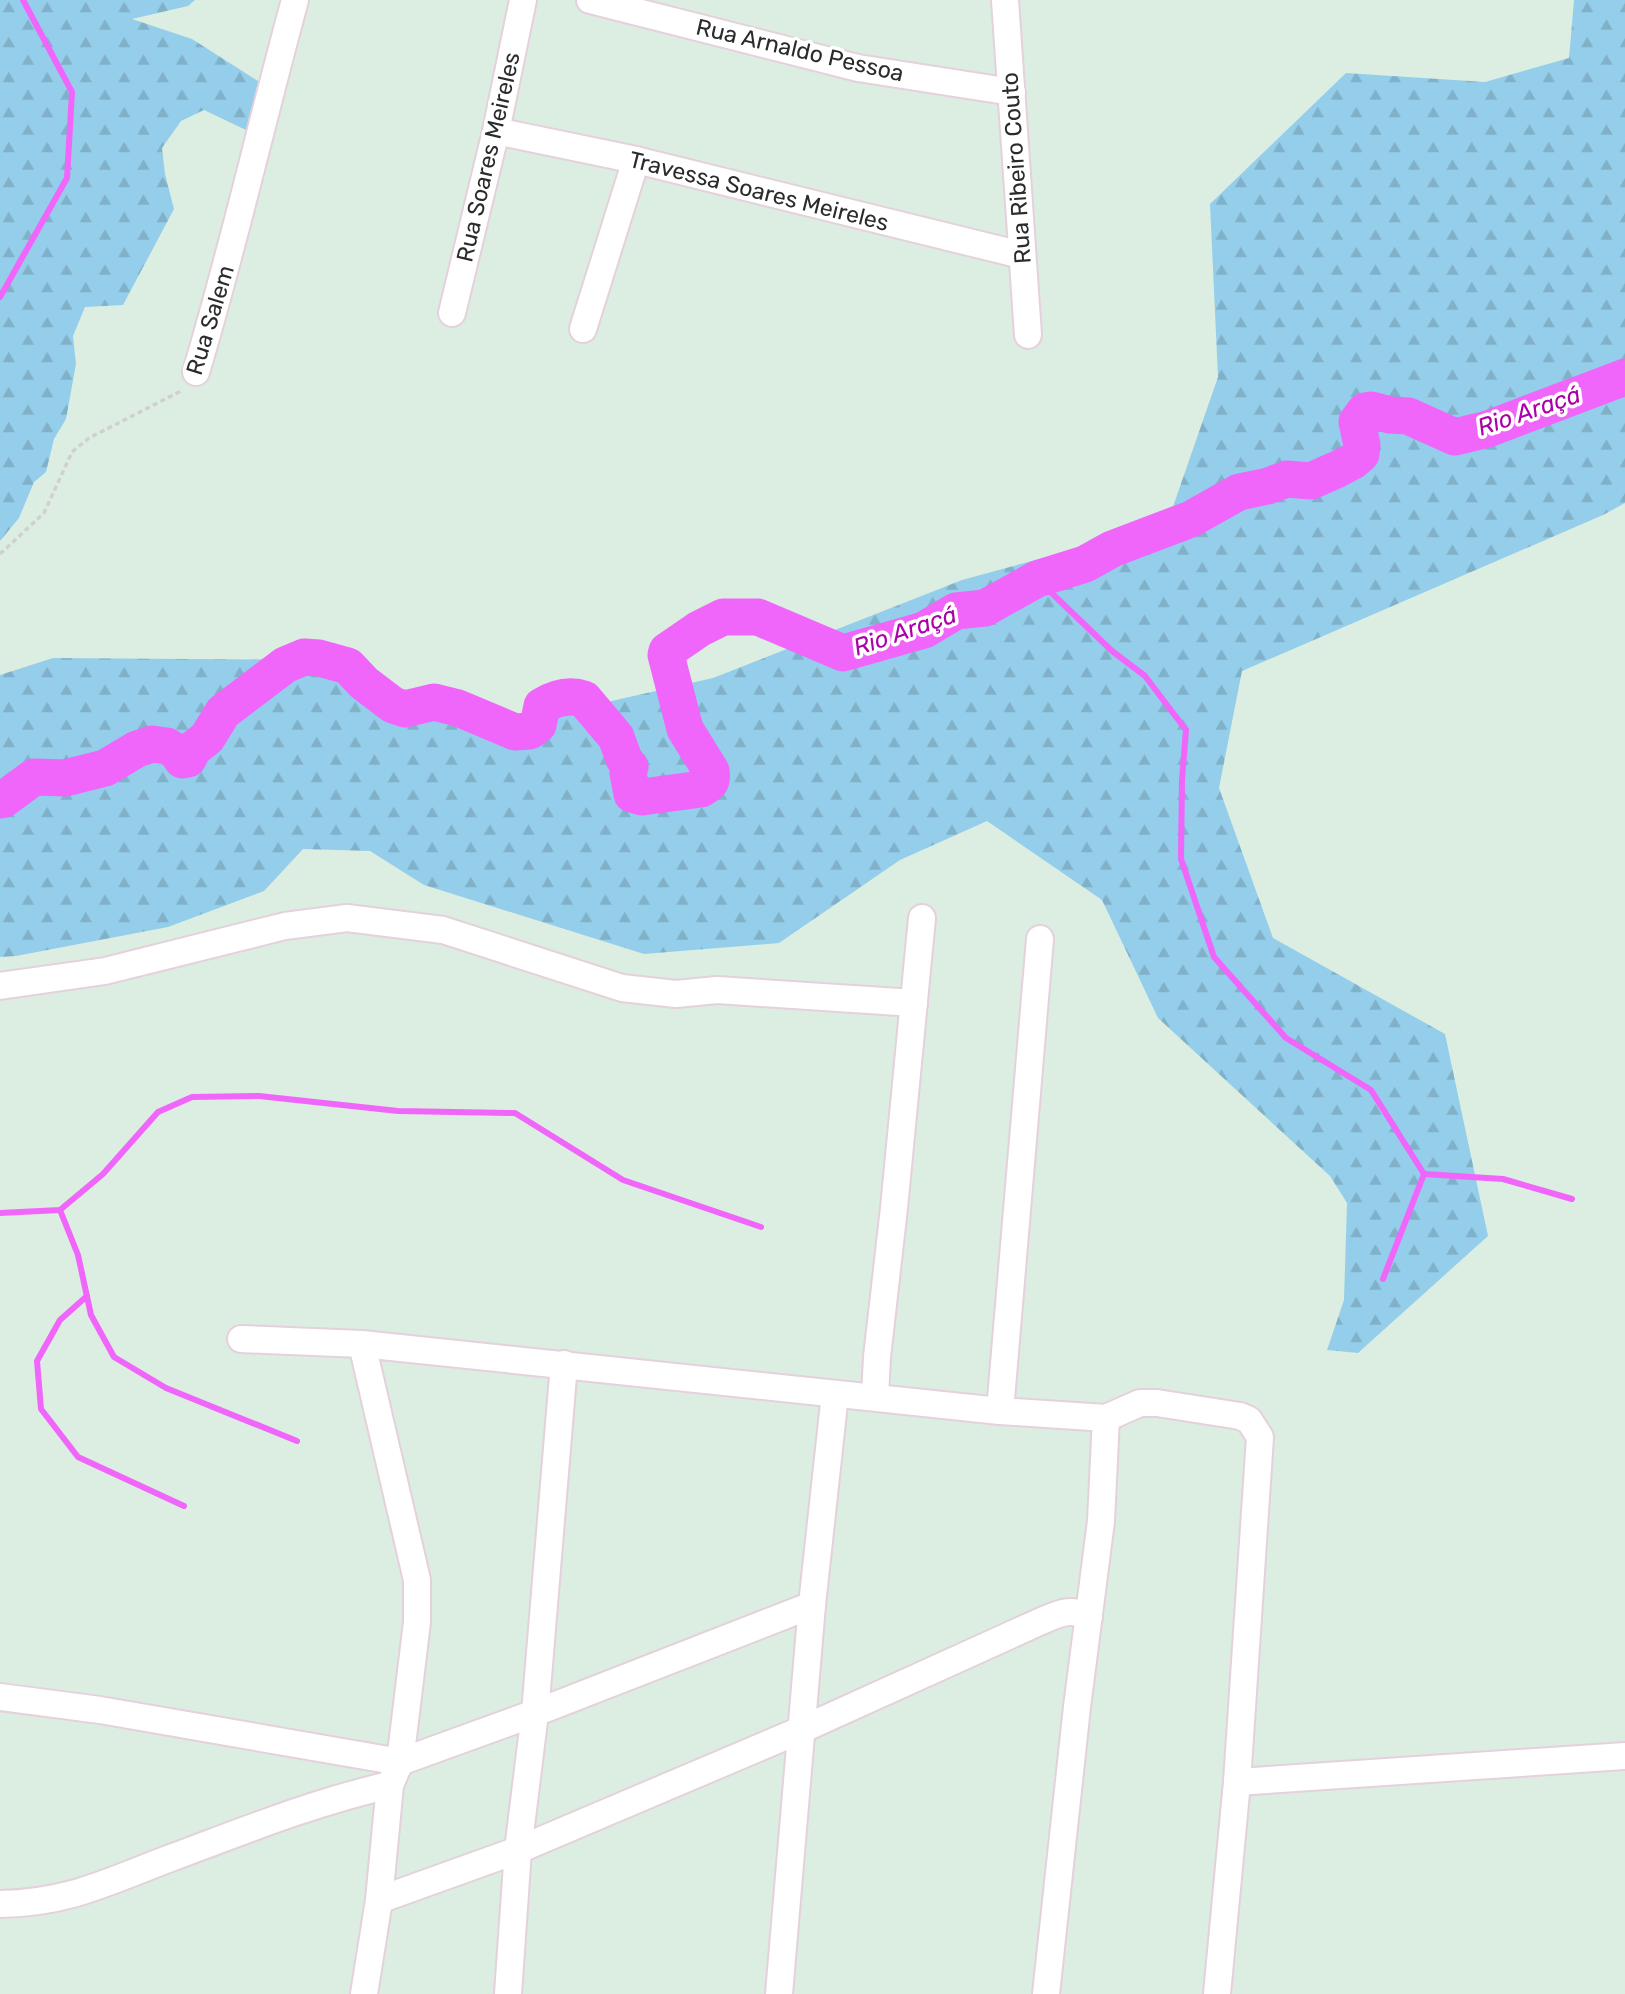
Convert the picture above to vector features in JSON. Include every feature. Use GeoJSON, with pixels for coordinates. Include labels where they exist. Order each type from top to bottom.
{"type":"FeatureCollection","features":[{"type":"Feature","properties":{"kind":"street","name":"Rua Salem"},"geometry":{"type":"LineString","coordinates":[[196,372],[224,280],[295,0]]}},
{"type":"Feature","properties":{"kind":"street","name":"Rua Soares Meireles"},"geometry":{"type":"LineString","coordinates":[[452,313],[496,131],[523,0]]}},
{"type":"Feature","properties":{"kind":"street","name":"Rua Arnaldo Pessoa"},"geometry":{"type":"LineString","coordinates":[[590,0],[673,9],[762,45],[858,68],[1012,92]]}},
{"type":"Feature","properties":{"kind":"street","name":"Rua Ribeiro Couto"},"geometry":{"type":"LineString","coordinates":[[1005,0],[1028,335]]}},
{"type":"Feature","properties":{"kind":"street","name":"Travessa Soares Meireles"},"geometry":{"type":"LineString","coordinates":[[496,131],[636,160],[1021,255]]}},
{"type":"Feature","properties":{"kind":"street"},"geometry":{"type":"LineString","coordinates":[[583,329],[636,160]]}},
{"type":"Feature","properties":{"kind":"street"},"geometry":{"type":"LineString","coordinates":[[0,986],[105,971],[285,926],[347,918],[443,930],[622,988],[676,994],[717,990],[914,1003]]}},
{"type":"Feature","properties":{"kind":"street"},"geometry":{"type":"LineString","coordinates":[[875,1396],[922,918]]}},
{"type":"Feature","properties":{"kind":"street"},"geometry":{"type":"LineString","coordinates":[[1000,1410],[1040,939]]}},
{"type":"Feature","properties":{"kind":"street"},"geometry":{"type":"LineString","coordinates":[[241,1339],[362,1344],[1000,1410],[1106,1418],[1140,1403],[1157,1403],[1240,1416],[1249,1420],[1260,1437],[1237,1782],[1217,1994]]}},
{"type":"Feature","properties":{"kind":"street"},"geometry":{"type":"LineString","coordinates":[[362,1344],[417,1580],[416,1622],[364,1994]]}},
{"type":"Feature","properties":{"kind":"street"},"geometry":{"type":"LineString","coordinates":[[508,1994],[518,1850],[535,1713],[564,1364]]}},
{"type":"Feature","properties":{"kind":"street"},"geometry":{"type":"LineString","coordinates":[[779,1994],[812,1605],[835,1394]]}},
{"type":"Feature","properties":{"kind":"street"},"geometry":{"type":"LineString","coordinates":[[1046,1994],[1104,1480],[1106,1418]]}},
{"type":"Feature","properties":{"kind":"street"},"geometry":{"type":"LineString","coordinates":[[0,1904],[32,1903],[72,1896],[395,1774],[535,1713],[812,1605]]}},
{"type":"Feature","properties":{"kind":"street"},"geometry":{"type":"LineString","coordinates":[[379,1900],[518,1850],[803,1729],[1058,1615],[1079,1611],[1089,1617]]}},
{"type":"Feature","properties":{"kind":"street"},"geometry":{"type":"LineString","coordinates":[[0,1698],[100,1710],[395,1774]]}},
{"type":"Feature","properties":{"kind":"street"},"geometry":{"type":"LineString","coordinates":[[1237,1782],[1625,1756]]}},
{"type":"Feature","properties":{"kind":"path","name":"Rua Salem"},"geometry":{"type":"LineString","coordinates":[[0,554],[44,513],[72,452],[89,438],[189,386],[196,372]]}},
{"type":"Feature","properties":{"kind":"green space"},"geometry":{"type":"Polygon","coordinates":[[[0,0],[195,0],[188,6],[132,19],[192,39],[261,83],[246,130],[204,110],[181,121],[162,148],[174,209],[123,305],[85,307],[73,336],[76,364],[66,419],[54,439],[46,472],[34,482],[19,518],[0,541],[0,0]]]}},
{"type":"Feature","properties":{"kind":"green space"},"geometry":{"type":"Polygon","coordinates":[[[1574,0],[1625,0],[1625,503],[1603,515],[1242,671],[1219,788],[1273,938],[1445,1034],[1488,1236],[1358,1353],[1327,1350],[1344,1300],[1347,1203],[1330,1176],[1158,1018],[1102,900],[987,821],[900,860],[779,943],[644,954],[424,885],[370,851],[303,849],[264,891],[168,927],[0,957],[0,675],[53,658],[316,660],[488,729],[713,678],[962,580],[1167,524],[1218,377],[1210,204],[1346,73],[1485,82],[1569,58],[1574,0]]]}},
{"type":"Feature","properties":{"kind":"waterway"},"geometry":{"type":"LineString","coordinates":[[0,297],[67,178],[72,92],[23,0]]}},
{"type":"Feature","properties":{"kind":"waterway","name":"Rio Araçá"},"geometry":{"type":"LineString","coordinates":[[0,800],[34,777],[65,778],[105,768],[137,749],[152,744],[167,746],[177,752],[182,760],[188,759],[193,749],[207,738],[223,712],[285,665],[304,657],[348,666],[364,683],[393,705],[405,709],[434,702],[458,708],[515,732],[530,731],[538,725],[542,706],[547,703],[568,697],[584,699],[616,737],[630,767],[628,773],[632,794],[642,797],[701,789],[710,782],[711,771],[685,729],[666,655],[667,651],[699,629],[723,617],[758,617],[843,653],[924,630],[956,611],[985,608],[1037,579],[1085,564],[1112,549],[1191,519],[1239,492],[1287,479],[1311,481],[1338,469],[1361,454],[1362,445],[1357,422],[1365,411],[1408,416],[1455,437],[1488,429],[1625,377]]}},
{"type":"Feature","properties":{"kind":"waterway"},"geometry":{"type":"LineString","coordinates":[[1037,579],[1112,651],[1145,676],[1186,730],[1181,859],[1214,957],[1286,1038],[1371,1090],[1424,1174],[1383,1279]]}},
{"type":"Feature","properties":{"kind":"waterway"},"geometry":{"type":"LineString","coordinates":[[0,1213],[60,1210],[103,1174],[158,1112],[192,1097],[259,1096],[398,1111],[515,1113],[623,1180],[761,1227]]}},
{"type":"Feature","properties":{"kind":"waterway"},"geometry":{"type":"LineString","coordinates":[[1424,1174],[1503,1179],[1572,1199]]}},
{"type":"Feature","properties":{"kind":"waterway"},"geometry":{"type":"LineString","coordinates":[[60,1210],[78,1255],[91,1315],[114,1357],[166,1388],[297,1441]]}},
{"type":"Feature","properties":{"kind":"waterway"},"geometry":{"type":"LineString","coordinates":[[87,1296],[60,1320],[37,1361],[41,1409],[78,1457],[184,1506]]}}]}
